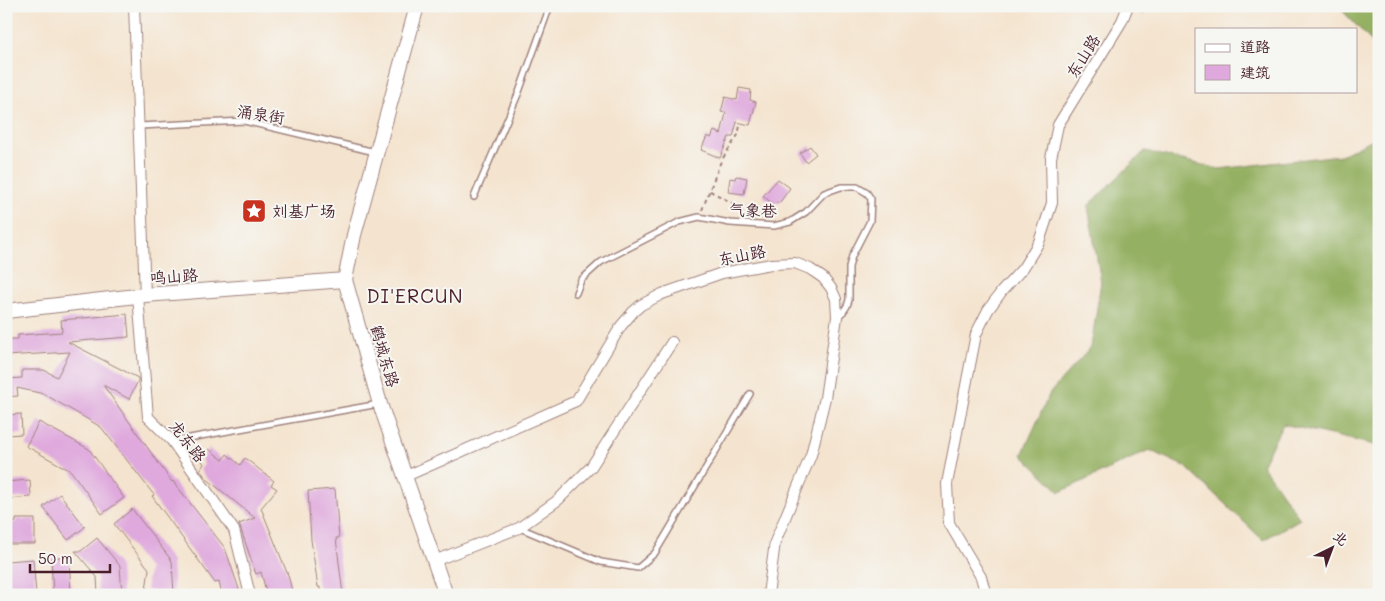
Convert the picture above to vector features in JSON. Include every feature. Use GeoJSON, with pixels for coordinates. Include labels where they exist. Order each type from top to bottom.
{"type":"FeatureCollection","features":[{"type":"Feature","properties":{"kind":"street","name":"龙东路"},"geometry":{"type":"LineString","coordinates":[[134,6],[139,126],[141,296],[148,417],[172,441],[234,530],[250,595]]}},
{"type":"Feature","properties":{"kind":"street","name":"鹤城东路"},"geometry":{"type":"LineString","coordinates":[[417,6],[354,234],[345,280],[380,404],[446,595]]}},
{"type":"Feature","properties":{"kind":"street","name":"东山路"},"geometry":{"type":"LineString","coordinates":[[986,595],[981,577],[949,523],[947,484],[976,334],[992,303],[1023,268],[1039,242],[1052,202],[1051,158],[1058,125],[1117,30],[1128,8]]}},
{"type":"Feature","properties":{"kind":"street","name":"东山路"},"geometry":{"type":"LineString","coordinates":[[404,477],[576,401],[621,326],[633,312],[662,294],[722,273],[772,264],[795,264],[810,269],[823,278],[831,288],[836,299],[837,317],[825,398],[811,455],[775,542],[768,595]]}},
{"type":"Feature","properties":{"kind":"street","name":"鸣山路"},"geometry":{"type":"LineString","coordinates":[[6,311],[141,296],[345,280]]}},
{"type":"Feature","properties":{"kind":"street"},"geometry":{"type":"LineString","coordinates":[[434,561],[519,528],[558,500],[590,468],[672,342]]}},
{"type":"Feature","properties":{"kind":"lane"},"geometry":{"type":"LineString","coordinates":[[474,197],[519,92],[550,6]]}},
{"type":"Feature","properties":{"kind":"lane","name":"涌泉街"},"geometry":{"type":"LineString","coordinates":[[139,126],[244,121],[377,153]]}},
{"type":"Feature","properties":{"kind":"lane","name":"气象巷"},"geometry":{"type":"LineString","coordinates":[[576,292],[581,280],[601,262],[668,227],[692,218],[699,217],[730,224],[774,226],[790,222],[806,212],[824,193],[841,187],[857,187],[867,193],[871,199],[870,221],[852,256],[849,267],[848,306],[837,317]]}},
{"type":"Feature","properties":{"kind":"lane"},"geometry":{"type":"LineString","coordinates":[[519,528],[602,562],[638,568],[655,553],[750,394]]}},
{"type":"Feature","properties":{"kind":"lane"},"geometry":{"type":"LineString","coordinates":[[172,441],[380,404]]}},
{"type":"Feature","properties":{"kind":"path"},"geometry":{"type":"LineString","coordinates":[[699,217],[721,161],[738,135],[740,126]]}},
{"type":"Feature","properties":{"kind":"path"},"geometry":{"type":"LineString","coordinates":[[710,191],[742,206],[750,208],[762,206]]}},
{"type":"Feature","properties":{"kind":"green space"},"geometry":{"type":"Polygon","coordinates":[[[1338,6],[1379,6],[1379,47],[1374,44],[1338,6]]]}},
{"type":"Feature","properties":{"kind":"green space"},"geometry":{"type":"Polygon","coordinates":[[[1379,136],[1379,446],[1283,424],[1262,465],[1300,519],[1263,540],[1186,467],[1149,450],[1060,492],[1022,455],[1050,393],[1091,347],[1101,282],[1088,206],[1145,151],[1219,169],[1341,155],[1379,136]]]}},
{"type":"Feature","properties":{"kind":"building"},"geometry":{"type":"Polygon","coordinates":[[[739,88],[751,90],[750,100],[756,102],[750,125],[737,122],[733,137],[729,137],[720,158],[701,150],[707,136],[711,138],[714,131],[721,134],[726,113],[721,112],[725,97],[737,100],[739,88]]]}},
{"type":"Feature","properties":{"kind":"building"},"geometry":{"type":"Polygon","coordinates":[[[810,146],[816,154],[806,162],[800,153],[810,146]]]}},
{"type":"Feature","properties":{"kind":"building"},"geometry":{"type":"Polygon","coordinates":[[[736,176],[747,178],[744,194],[728,192],[730,178],[735,179],[736,176]]]}},
{"type":"Feature","properties":{"kind":"building"},"geometry":{"type":"Polygon","coordinates":[[[778,179],[790,188],[780,202],[773,204],[763,196],[778,179]]]}},
{"type":"Feature","properties":{"kind":"building"},"geometry":{"type":"Polygon","coordinates":[[[127,314],[129,337],[68,342],[138,378],[129,399],[103,385],[172,482],[225,548],[241,595],[222,595],[219,582],[215,583],[152,496],[154,495],[101,427],[44,394],[17,388],[18,396],[6,397],[6,379],[22,378],[22,370],[44,370],[57,377],[70,352],[6,356],[6,339],[18,339],[18,335],[62,332],[61,320],[127,314]]]}},
{"type":"Feature","properties":{"kind":"building"},"geometry":{"type":"Polygon","coordinates":[[[21,414],[22,434],[6,435],[6,415],[21,414]]]}},
{"type":"Feature","properties":{"kind":"building"},"geometry":{"type":"Polygon","coordinates":[[[39,422],[89,449],[124,498],[102,514],[71,471],[26,446],[39,422]]]}},
{"type":"Feature","properties":{"kind":"building"},"geometry":{"type":"Polygon","coordinates":[[[209,449],[223,460],[227,454],[240,465],[245,458],[274,481],[271,485],[277,489],[261,508],[288,575],[293,595],[267,595],[261,572],[256,574],[239,524],[255,518],[207,479],[200,470],[204,464],[201,459],[209,449]]]}},
{"type":"Feature","properties":{"kind":"building"},"geometry":{"type":"Polygon","coordinates":[[[30,480],[31,497],[6,499],[6,482],[30,480]]]}},
{"type":"Feature","properties":{"kind":"building"},"geometry":{"type":"Polygon","coordinates":[[[335,489],[339,538],[336,538],[343,595],[320,595],[311,540],[308,491],[335,489]]]}},
{"type":"Feature","properties":{"kind":"building"},"geometry":{"type":"Polygon","coordinates":[[[60,494],[85,527],[68,540],[43,507],[60,494]]]}},
{"type":"Feature","properties":{"kind":"building"},"geometry":{"type":"Polygon","coordinates":[[[132,509],[172,561],[174,595],[146,590],[149,569],[114,524],[132,509]]]}},
{"type":"Feature","properties":{"kind":"building"},"geometry":{"type":"Polygon","coordinates":[[[16,519],[35,519],[35,544],[6,544],[6,523],[16,522],[16,519]]]}},
{"type":"Feature","properties":{"kind":"building"},"geometry":{"type":"Polygon","coordinates":[[[97,538],[120,566],[122,595],[98,595],[97,577],[75,551],[81,551],[97,538]]]}},
{"type":"Feature","properties":{"kind":"building"},"geometry":{"type":"Polygon","coordinates":[[[69,556],[71,595],[53,595],[51,558],[69,556]]]}},
{"type":"Feature","properties":{"kind":"building"},"geometry":{"type":"Polygon","coordinates":[[[33,559],[36,594],[6,595],[6,561],[33,559]]]}},
{"type":"Feature","properties":{"kind":"waterway"},"geometry":{"type":"LineString","coordinates":[[1135,6],[1143,13]]}},
{"type":"Feature","properties":{"kind":"place","name":"刘基广场"},"geometry":{"type":"Point","coordinates":[254,211]}},
{"type":"Feature","properties":{"kind":"district","name":"DI'ERCUN"},"geometry":{"type":"Point","coordinates":[415,296]}}]}
